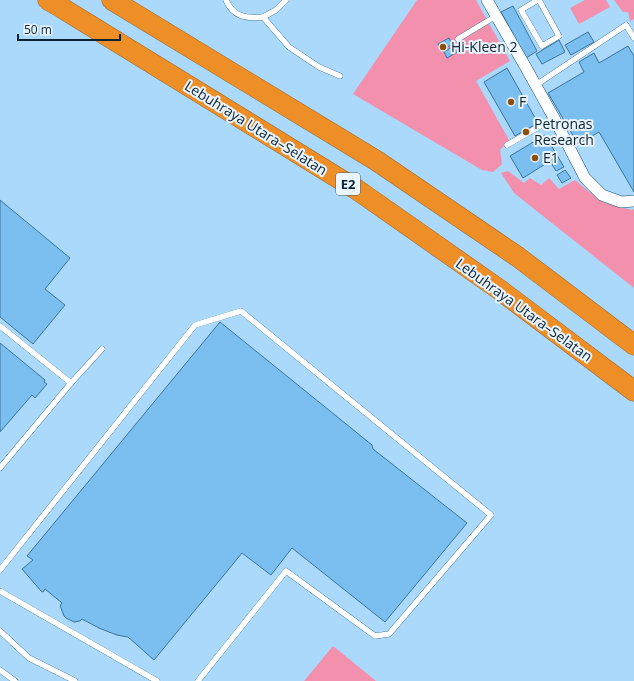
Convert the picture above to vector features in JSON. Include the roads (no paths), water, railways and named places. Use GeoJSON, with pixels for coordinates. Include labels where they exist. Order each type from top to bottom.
{"type":"FeatureCollection","features":[{"type":"Feature","properties":{"kind":"highway","name":"Lebuhraya Utara–Selatan"},"geometry":{"type":"LineString","coordinates":[[48,0],[356,189],[500,290],[634,391]]}},
{"type":"Feature","properties":{"kind":"highway","name":"E2"},"geometry":{"type":"LineString","coordinates":[[112,0],[377,161],[518,258],[634,345]]}},
{"type":"Feature","properties":{"kind":"street"},"geometry":{"type":"LineString","coordinates":[[487,0],[536,85],[585,178],[602,195],[621,202],[634,201]]}},
{"type":"Feature","properties":{"kind":"lane"},"geometry":{"type":"LineString","coordinates":[[226,0],[228,6],[235,13],[252,18],[263,17],[276,10],[286,0]]}},
{"type":"Feature","properties":{"kind":"lane"},"geometry":{"type":"LineString","coordinates":[[539,0],[559,36],[542,46],[520,10],[539,0]]}},
{"type":"Feature","properties":{"kind":"lane"},"geometry":{"type":"LineString","coordinates":[[458,39],[496,16]]}},
{"type":"Feature","properties":{"kind":"lane"},"geometry":{"type":"LineString","coordinates":[[263,17],[289,47],[319,67],[340,76]]}},
{"type":"Feature","properties":{"kind":"lane"},"geometry":{"type":"LineString","coordinates":[[536,85],[626,25],[634,38]]}},
{"type":"Feature","properties":{"kind":"lane"},"geometry":{"type":"LineString","coordinates":[[507,145],[554,118]]}},
{"type":"Feature","properties":{"kind":"lane"},"geometry":{"type":"LineString","coordinates":[[0,570],[195,325],[241,311],[490,515],[389,634],[375,636],[286,571],[198,681]]}},
{"type":"Feature","properties":{"kind":"lane"},"geometry":{"type":"LineString","coordinates":[[0,326],[71,383]]}},
{"type":"Feature","properties":{"kind":"lane"},"geometry":{"type":"LineString","coordinates":[[0,468],[71,383],[102,349]]}},
{"type":"Feature","properties":{"kind":"lane"},"geometry":{"type":"LineString","coordinates":[[0,591],[157,681]]}},
{"type":"Feature","properties":{"kind":"lane"},"geometry":{"type":"LineString","coordinates":[[0,631],[30,658],[74,681]]}},
{"type":"Feature","properties":{"kind":"lane"},"geometry":{"type":"LineString","coordinates":[[0,670],[14,681]]}},
{"type":"Feature","properties":{"kind":"place","name":"Hi-Kleen 2"},"geometry":{"type":"Point","coordinates":[443,47]}},
{"type":"Feature","properties":{"kind":"place","name":"F"},"geometry":{"type":"Point","coordinates":[511,102]}},
{"type":"Feature","properties":{"kind":"place","name":"Petronas Research"},"geometry":{"type":"Point","coordinates":[526,132]}},
{"type":"Feature","properties":{"kind":"place","name":"E1"},"geometry":{"type":"Point","coordinates":[535,158]}}]}
